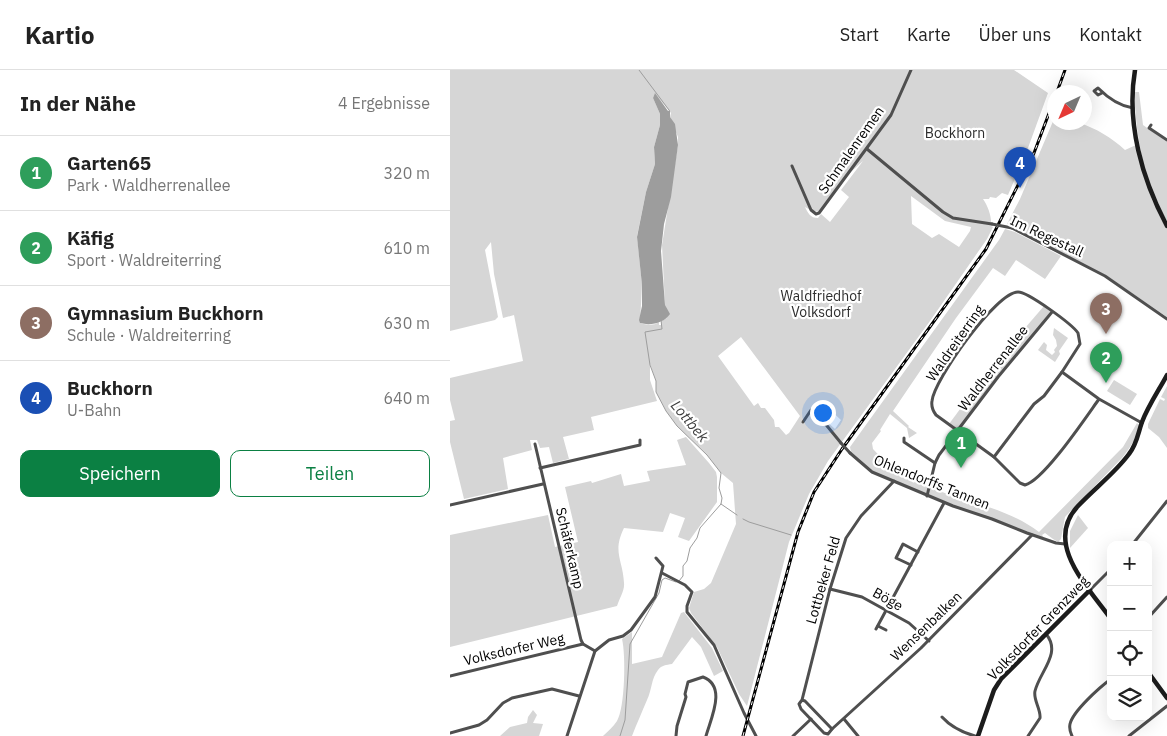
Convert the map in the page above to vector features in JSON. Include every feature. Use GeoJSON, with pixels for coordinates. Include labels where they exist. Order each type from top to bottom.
{"type":"FeatureCollection","features":[{"type":"Feature","properties":{"kind":"main road"},"geometry":{"type":"LineString","coordinates":[[1135,70],[1133,108],[1142,165],[1151,193],[1167,226]]}},
{"type":"Feature","properties":{"kind":"main road"},"geometry":{"type":"LineString","coordinates":[[1107,613],[1070,558],[1065,544],[1065,527],[1072,513],[1128,455],[1167,374]]}},
{"type":"Feature","properties":{"kind":"main road","name":"Volksdorfer Grenzweg"},"geometry":{"type":"LineString","coordinates":[[976,736],[995,687],[1090,590]]}},
{"type":"Feature","properties":{"kind":"main road"},"geometry":{"type":"LineString","coordinates":[[1151,676],[1167,698]]}},
{"type":"Feature","properties":{"kind":"street","name":"Schmalenremen"},"geometry":{"type":"LineString","coordinates":[[792,166],[811,210],[816,214],[819,213],[891,115],[911,70]]}},
{"type":"Feature","properties":{"kind":"street"},"geometry":{"type":"LineString","coordinates":[[1102,93],[1125,107],[1133,108]]}},
{"type":"Feature","properties":{"kind":"street"},"geometry":{"type":"LineString","coordinates":[[1151,125],[1149,128],[1167,140]]}},
{"type":"Feature","properties":{"kind":"street","name":"Im Regestall"},"geometry":{"type":"LineString","coordinates":[[867,149],[943,212],[953,218],[1012,228],[1105,276],[1167,319]]}},
{"type":"Feature","properties":{"kind":"street","name":"Waldreiterring"},"geometry":{"type":"LineString","coordinates":[[1062,372],[1078,347],[1080,338],[1076,330],[1025,293],[1018,292],[1009,295],[995,306],[980,323],[946,371],[934,392],[932,407],[936,415],[994,457],[1023,485],[1028,484],[1058,455],[1099,399]]}},
{"type":"Feature","properties":{"kind":"street","name":"Waldherrenallee"},"geometry":{"type":"LineString","coordinates":[[927,496],[935,463],[939,455],[1052,312]]}},
{"type":"Feature","properties":{"kind":"street"},"geometry":{"type":"LineString","coordinates":[[994,457],[1034,404],[1046,393],[1062,372],[1099,399],[1142,423]]}},
{"type":"Feature","properties":{"kind":"street","name":"Ohlendorffs Tannen"},"geometry":{"type":"LineString","coordinates":[[803,422],[811,410],[850,453],[872,472],[927,496],[1032,535],[1065,544]]}},
{"type":"Feature","properties":{"kind":"street"},"geometry":{"type":"LineString","coordinates":[[904,438],[904,442],[935,463]]}},
{"type":"Feature","properties":{"kind":"street"},"geometry":{"type":"LineString","coordinates":[[540,468],[640,445],[640,440]]}},
{"type":"Feature","properties":{"kind":"street","name":"Schäferkamp"},"geometry":{"type":"LineString","coordinates":[[535,444],[543,484],[583,644]]}},
{"type":"Feature","properties":{"kind":"street","name":"Lottbeker Feld"},"geometry":{"type":"LineString","coordinates":[[802,700],[842,546],[850,530],[861,516],[894,482]]}},
{"type":"Feature","properties":{"kind":"street"},"geometry":{"type":"LineString","coordinates":[[450,505],[543,484]]}},
{"type":"Feature","properties":{"kind":"street"},"geometry":{"type":"LineString","coordinates":[[1135,541],[1167,501]]}},
{"type":"Feature","properties":{"kind":"street"},"geometry":{"type":"LineString","coordinates":[[886,630],[877,628],[944,502]]}},
{"type":"Feature","properties":{"kind":"street","name":"Wensenbalken"},"geometry":{"type":"LineString","coordinates":[[832,729],[929,641],[1032,535]]}},
{"type":"Feature","properties":{"kind":"street"},"geometry":{"type":"LineString","coordinates":[[911,565],[896,558],[903,544],[918,552]]}},
{"type":"Feature","properties":{"kind":"street"},"geometry":{"type":"LineString","coordinates":[[567,736],[594,651],[609,640],[623,636],[632,630],[655,597],[662,573],[662,564],[656,558]]}},
{"type":"Feature","properties":{"kind":"street"},"geometry":{"type":"LineString","coordinates":[[662,573],[678,581],[692,592],[687,612],[714,645],[756,736]]}},
{"type":"Feature","properties":{"kind":"street","name":"Volksdorfer Grenzweg"},"geometry":{"type":"LineString","coordinates":[[1090,590],[1107,573]]}},
{"type":"Feature","properties":{"kind":"street","name":"Böge"},"geometry":{"type":"LineString","coordinates":[[830,589],[861,597],[886,610],[913,626],[929,641]]}},
{"type":"Feature","properties":{"kind":"street"},"geometry":{"type":"LineString","coordinates":[[1152,614],[1167,597]]}},
{"type":"Feature","properties":{"kind":"street"},"geometry":{"type":"LineString","coordinates":[[1028,736],[1040,718],[1035,692],[1053,650],[1046,634]]}},
{"type":"Feature","properties":{"kind":"street"},"geometry":{"type":"LineString","coordinates":[[583,644],[594,651]]}},
{"type":"Feature","properties":{"kind":"street","name":"Volksdorfer Weg"},"geometry":{"type":"LineString","coordinates":[[450,676],[583,644]]}},
{"type":"Feature","properties":{"kind":"street"},"geometry":{"type":"LineString","coordinates":[[676,736],[676,726],[686,697],[687,683],[692,679],[705,677],[713,683],[717,693],[706,736]]}},
{"type":"Feature","properties":{"kind":"street"},"geometry":{"type":"LineString","coordinates":[[1072,736],[1070,729],[1071,721],[1090,698],[1107,683]]}},
{"type":"Feature","properties":{"kind":"street"},"geometry":{"type":"LineString","coordinates":[[450,733],[479,725],[512,698],[552,689],[579,696]]}},
{"type":"Feature","properties":{"kind":"street"},"geometry":{"type":"LineString","coordinates":[[802,700],[832,729],[825,734],[799,707],[802,700]]}},
{"type":"Feature","properties":{"kind":"street"},"geometry":{"type":"LineString","coordinates":[[1129,736],[1167,706]]}},
{"type":"Feature","properties":{"kind":"street"},"geometry":{"type":"LineString","coordinates":[[942,717],[963,733],[976,736]]}},
{"type":"Feature","properties":{"kind":"street"},"geometry":{"type":"LineString","coordinates":[[793,736],[811,719]]}},
{"type":"Feature","properties":{"kind":"street"},"geometry":{"type":"LineString","coordinates":[[844,719],[858,736]]}},
{"type":"Feature","properties":{"kind":"green space"},"geometry":{"type":"Polygon","coordinates":[[[450,70],[1014,70],[1047,92],[1028,148],[1008,195],[1002,193],[996,198],[983,199],[989,212],[991,226],[993,227],[987,239],[828,461],[809,494],[789,542],[747,706],[739,694],[717,647],[689,608],[694,592],[704,589],[711,583],[736,524],[733,483],[721,473],[707,455],[677,426],[666,411],[656,392],[656,381],[650,364],[650,380],[657,401],[591,417],[594,430],[563,437],[569,459],[553,463],[549,447],[540,448],[537,440],[530,440],[532,450],[503,458],[508,489],[464,499],[450,442],[450,421],[455,420],[450,400],[450,378],[523,361],[514,315],[503,318],[494,274],[491,242],[485,250],[498,317],[495,320],[450,331],[450,70]],[[655,94],[653,98],[660,114],[660,125],[654,147],[655,164],[646,192],[637,236],[642,285],[640,323],[650,325],[659,322],[659,325],[661,325],[661,321],[667,318],[662,245],[678,137],[670,117],[671,113],[655,94]],[[863,161],[844,178],[820,211],[814,212],[805,207],[810,215],[818,218],[821,214],[830,222],[849,197],[841,190],[863,161]],[[911,196],[912,224],[932,238],[939,234],[959,247],[971,227],[945,221],[911,196]],[[741,337],[718,356],[754,406],[758,403],[761,408],[765,408],[774,420],[775,427],[779,427],[786,435],[789,433],[800,416],[741,337]],[[826,406],[817,413],[835,429],[841,420],[826,406]]]}},
{"type":"Feature","properties":{"kind":"green space"},"geometry":{"type":"Polygon","coordinates":[[[1134,92],[1139,92],[1143,125],[1167,142],[1167,222],[1147,176],[1137,128],[1134,92]]]}},
{"type":"Feature","properties":{"kind":"green space"},"geometry":{"type":"Polygon","coordinates":[[[1092,128],[1125,150],[1136,145],[1152,200],[1167,229],[1167,317],[1107,276],[1028,235],[1017,226],[1007,224],[1020,199],[1049,130],[1092,130],[1092,128]]]}},
{"type":"Feature","properties":{"kind":"green space"},"geometry":{"type":"Polygon","coordinates":[[[1005,229],[1015,232],[1061,256],[1045,279],[1016,260],[1005,276],[993,268],[956,318],[893,411],[908,427],[917,433],[909,438],[907,428],[890,414],[872,443],[873,449],[889,466],[901,475],[935,490],[1007,514],[1039,532],[1123,447],[1137,423],[1140,426],[1122,458],[1065,517],[1061,539],[1058,542],[1045,533],[1042,535],[1044,538],[953,506],[872,472],[851,452],[850,447],[1005,229]]]}},
{"type":"Feature","properties":{"kind":"green space"},"geometry":{"type":"Polygon","coordinates":[[[1044,306],[1051,311],[959,428],[956,429],[949,424],[989,370],[1044,306]]]}},
{"type":"Feature","properties":{"kind":"green space"},"geometry":{"type":"Polygon","coordinates":[[[1054,328],[1068,338],[1059,351],[1060,354],[1055,362],[1038,350],[1044,342],[1047,345],[1046,350],[1052,355],[1055,352],[1054,350],[1057,346],[1053,335],[1054,328]]]}},
{"type":"Feature","properties":{"kind":"green space"},"geometry":{"type":"Polygon","coordinates":[[[1114,380],[1137,394],[1130,405],[1107,391],[1114,380]]]}},
{"type":"Feature","properties":{"kind":"green space"},"geometry":{"type":"Polygon","coordinates":[[[1167,386],[1167,448],[1159,437],[1148,428],[1148,424],[1160,399],[1164,401],[1165,399],[1161,397],[1167,386]]]}},
{"type":"Feature","properties":{"kind":"green space"},"geometry":{"type":"Polygon","coordinates":[[[686,437],[716,472],[717,502],[689,541],[678,537],[685,518],[670,513],[663,532],[624,528],[618,550],[624,586],[617,606],[450,647],[450,535],[548,515],[555,547],[578,542],[565,487],[591,481],[592,483],[621,474],[624,486],[650,481],[647,471],[686,465],[677,440],[686,437]]]}},
{"type":"Feature","properties":{"kind":"green space"},"geometry":{"type":"Polygon","coordinates":[[[1078,515],[1088,528],[1070,548],[1070,531],[1078,515]]]}},
{"type":"Feature","properties":{"kind":"green space"},"geometry":{"type":"Polygon","coordinates":[[[684,612],[712,648],[723,671],[714,676],[701,647],[692,637],[672,664],[663,666],[656,673],[649,696],[632,736],[603,736],[617,721],[622,705],[624,669],[622,639],[632,632],[632,664],[662,657],[681,613],[684,612]]]}},
{"type":"Feature","properties":{"kind":"green space"},"geometry":{"type":"Polygon","coordinates":[[[533,710],[537,715],[533,723],[543,724],[539,736],[500,736],[510,727],[527,723],[528,717],[533,710]]]}},
{"type":"Feature","properties":{"kind":"shaded area"},"geometry":{"type":"Polygon","coordinates":[[[655,93],[668,111],[670,110],[670,117],[675,124],[678,145],[661,251],[665,305],[670,314],[661,322],[648,324],[640,323],[639,320],[642,306],[642,285],[637,237],[646,192],[655,164],[654,147],[660,125],[660,114],[653,98],[655,93]]]}},
{"type":"Feature","properties":{"kind":"waterway","name":"Lottbek"},"geometry":{"type":"LineString","coordinates":[[639,70],[669,110]]}},
{"type":"Feature","properties":{"kind":"waterway","name":"Lottbek"},"geometry":{"type":"LineString","coordinates":[[661,320],[662,329],[645,332],[650,365],[656,381],[656,392],[677,426],[707,455],[721,473],[719,488],[722,498],[721,504],[700,528],[697,538],[690,548],[687,561],[683,566],[683,576],[679,581]]}},
{"type":"Feature","properties":{"kind":"waterway"},"geometry":{"type":"LineString","coordinates":[[721,504],[737,515]]}},
{"type":"Feature","properties":{"kind":"waterway"},"geometry":{"type":"LineString","coordinates":[[743,519],[791,535]]}},
{"type":"Feature","properties":{"kind":"waterway","name":"Lottbek"},"geometry":{"type":"LineString","coordinates":[[620,736],[625,720],[630,644],[659,593],[662,580],[665,578],[676,582]]}},
{"type":"Feature","properties":{"kind":"railway"},"geometry":{"type":"LineString","coordinates":[[1060,85],[1065,70]]}},
{"type":"Feature","properties":{"kind":"railway"},"geometry":{"type":"LineString","coordinates":[[743,736],[798,532],[814,492],[842,449],[986,249],[1034,153],[1047,119]]}},
{"type":"Feature","properties":{"kind":"place","name":"Buckhorn"},"geometry":{"type":"Point","coordinates":[1020,188]}},
{"type":"Feature","properties":{"kind":"place","name":"Gymnasium Buckhorn"},"geometry":{"type":"Point","coordinates":[1106,334]}},
{"type":"Feature","properties":{"kind":"place","name":"Käfig"},"geometry":{"type":"Point","coordinates":[1106,383]}},
{"type":"Feature","properties":{"kind":"place","name":"Garten65"},"geometry":{"type":"Point","coordinates":[961,468]}},
{"type":"Feature","properties":{"kind":"park label","name":"Bockhorn"},"geometry":{"type":"Point","coordinates":[955,133]}},
{"type":"Feature","properties":{"kind":"park label","name":"Waldfriedhof Volksdorf"},"geometry":{"type":"Point","coordinates":[821,304]}}]}
